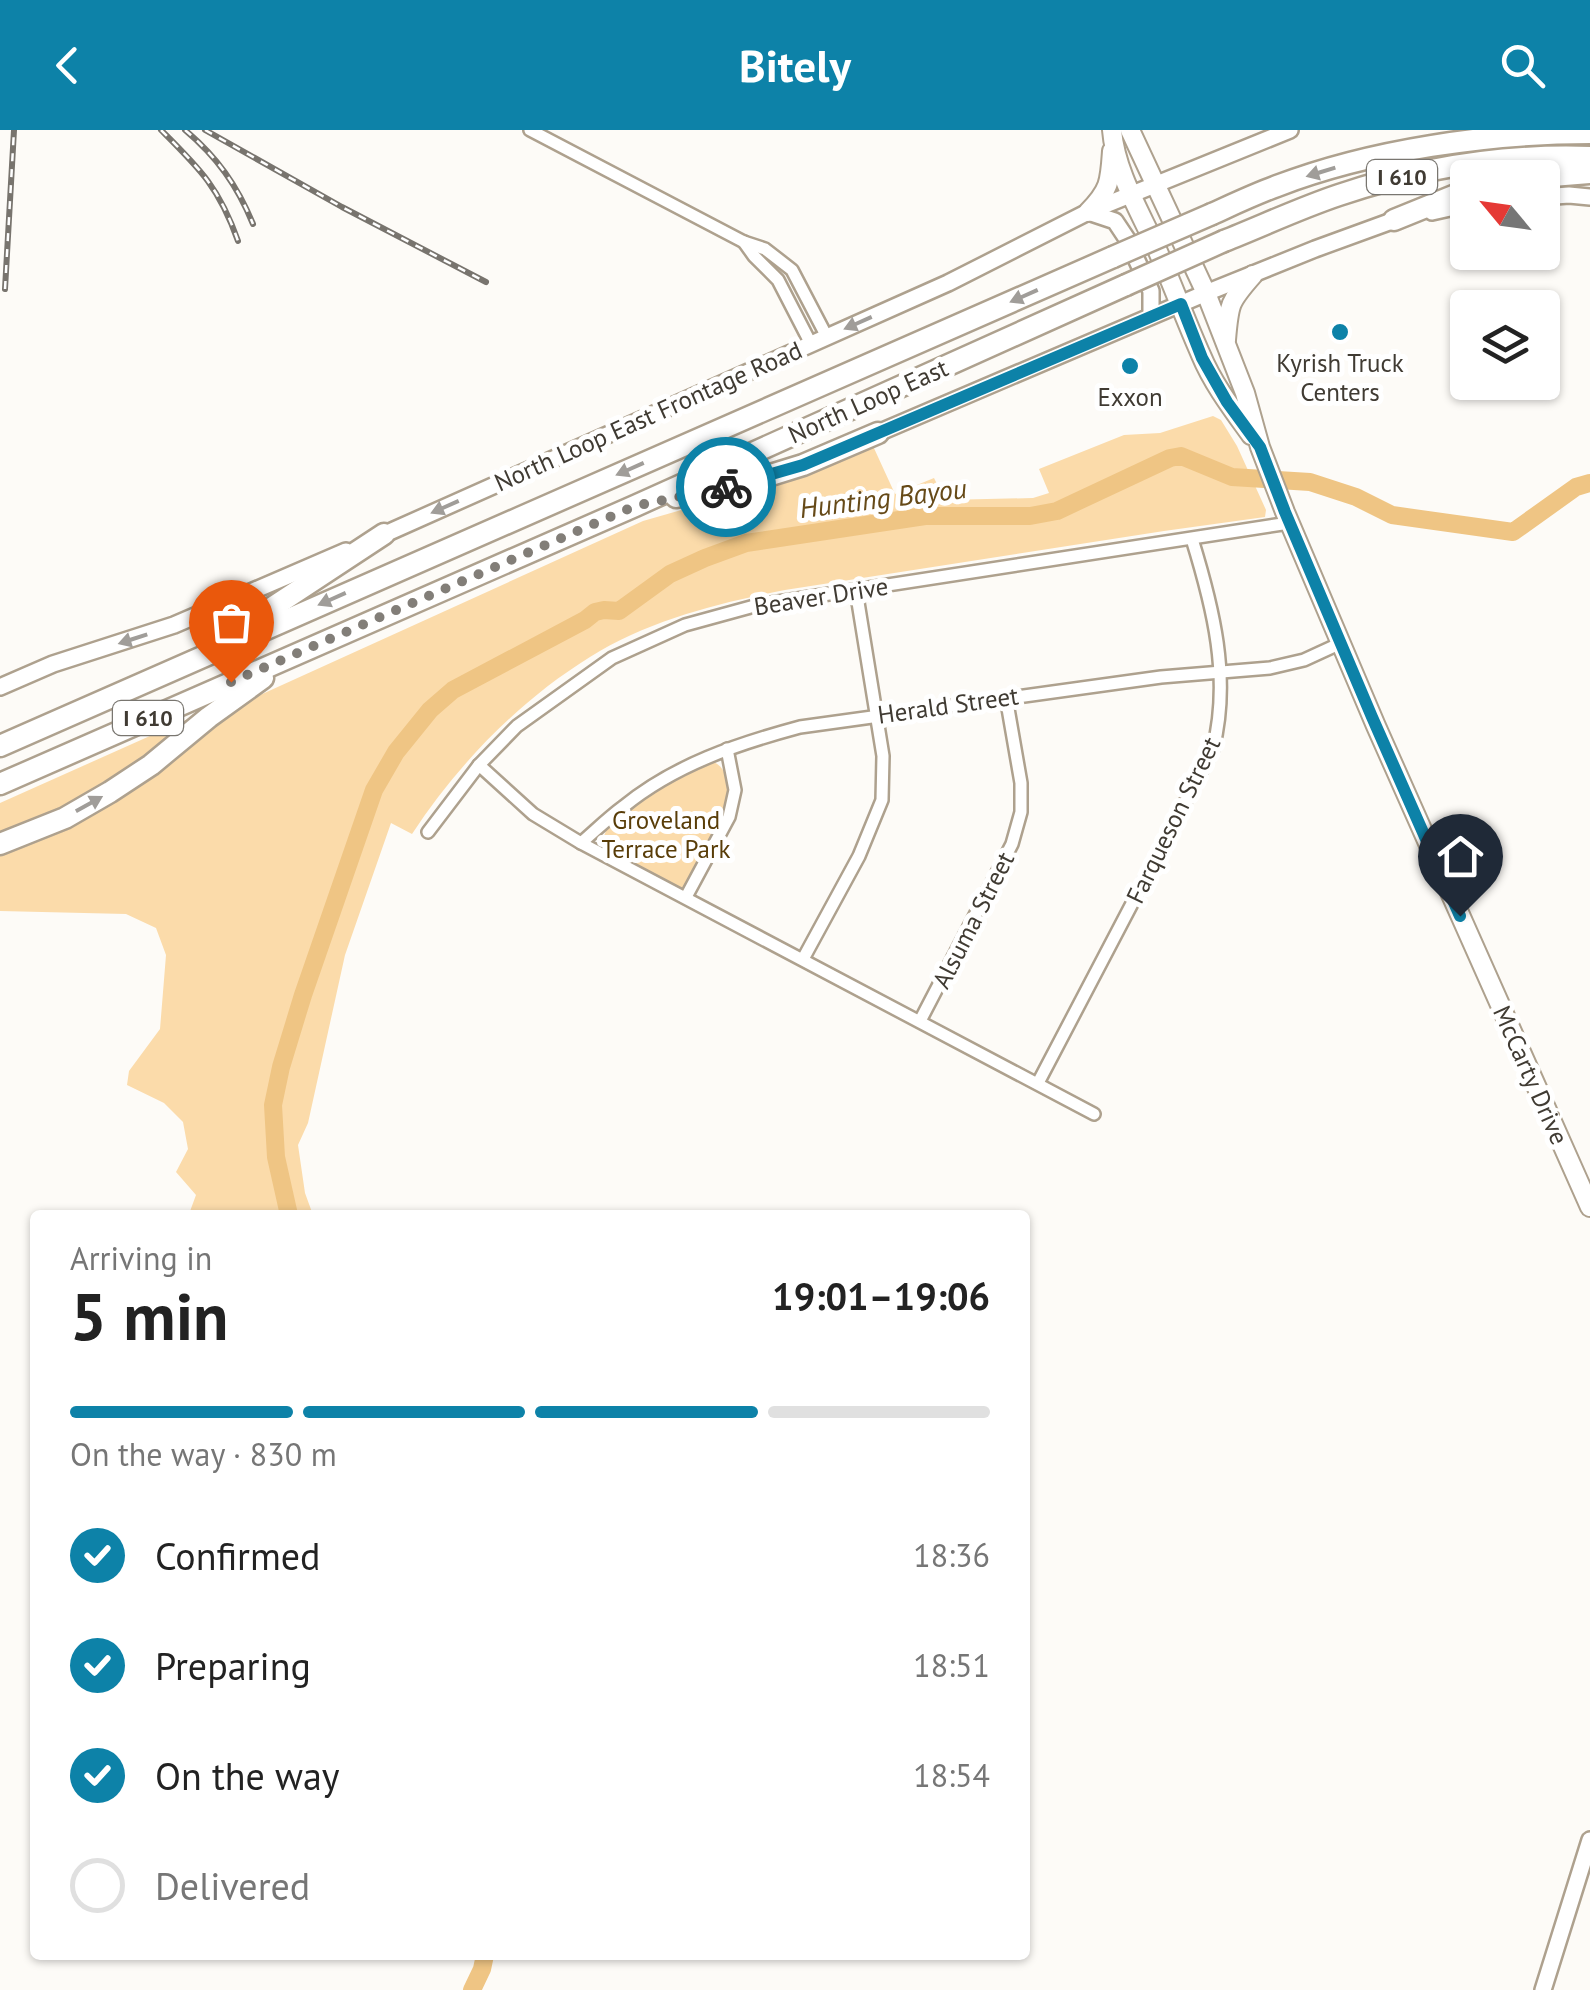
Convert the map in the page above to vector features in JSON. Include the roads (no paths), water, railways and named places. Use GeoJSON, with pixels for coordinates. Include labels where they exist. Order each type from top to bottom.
{"type":"FeatureCollection","features":[{"type":"Feature","properties":{"kind":"highway","name":"North Loop East"},"geometry":{"type":"LineString","coordinates":[[0,746],[1278,185],[1416,148],[1512,136],[1590,133]]}},
{"type":"Feature","properties":{"kind":"highway","name":"North Loop East"},"geometry":{"type":"LineString","coordinates":[[0,784],[635,506],[1126,285],[1339,195],[1416,173],[1501,160],[1590,158]]}},
{"type":"Feature","properties":{"kind":"highway"},"geometry":{"type":"LineString","coordinates":[[1560,175],[1590,173]]}},
{"type":"Feature","properties":{"kind":"highway"},"geometry":{"type":"LineString","coordinates":[[1394,220],[1450,197]]}},
{"type":"Feature","properties":{"kind":"highway"},"geometry":{"type":"LineString","coordinates":[[635,506],[748,482],[803,465],[878,433]]}},
{"type":"Feature","properties":{"kind":"highway"},"geometry":{"type":"LineString","coordinates":[[186,664],[384,534]]}},
{"type":"Feature","properties":{"kind":"highway"},"geometry":{"type":"LineString","coordinates":[[0,844],[65,818],[110,792],[297,653]]}},
{"type":"Feature","properties":{"kind":"main road","name":"McCarty Drive"},"geometry":{"type":"LineString","coordinates":[[1130,130],[1206,293],[1287,517],[1590,1207]]}},
{"type":"Feature","properties":{"kind":"main road","name":"North Loop East Frontage Road"},"geometry":{"type":"LineString","coordinates":[[0,687],[53,664],[174,626],[948,284],[1088,212],[1290,130]]}},
{"type":"Feature","properties":{"kind":"main road","name":"McCarty Drive"},"geometry":{"type":"LineString","coordinates":[[1112,138],[1202,358],[1227,402],[1260,447]]}},
{"type":"Feature","properties":{"kind":"main road"},"geometry":{"type":"LineString","coordinates":[[1112,138],[1108,188],[1088,212],[1115,221],[1127,239],[1150,291],[1151,316]]}},
{"type":"Feature","properties":{"kind":"main road"},"geometry":{"type":"LineString","coordinates":[[1560,196],[1590,197]]}},
{"type":"Feature","properties":{"kind":"main road"},"geometry":{"type":"LineString","coordinates":[[878,433],[1206,293],[1394,220],[1450,208]]}},
{"type":"Feature","properties":{"kind":"main road"},"geometry":{"type":"LineString","coordinates":[[1225,345],[1228,306],[1253,275]]}},
{"type":"Feature","properties":{"kind":"main road"},"geometry":{"type":"LineString","coordinates":[[1543,1990],[1590,1840]]}},
{"type":"Feature","properties":{"kind":"street"},"geometry":{"type":"LineString","coordinates":[[530,130],[744,242],[765,249],[792,270],[827,336]]}},
{"type":"Feature","properties":{"kind":"street"},"geometry":{"type":"LineString","coordinates":[[744,242],[778,280],[811,344]]}},
{"type":"Feature","properties":{"kind":"street","name":"Beaver Drive"},"geometry":{"type":"LineString","coordinates":[[428,832],[478,766],[516,726],[612,658],[685,624],[758,604],[1192,539],[1287,517]]}},
{"type":"Feature","properties":{"kind":"street","name":"Farqueson Street"},"geometry":{"type":"LineString","coordinates":[[1038,1083],[1213,749],[1222,698],[1220,674],[1213,611],[1192,539]]}},
{"type":"Feature","properties":{"kind":"street"},"geometry":{"type":"LineString","coordinates":[[803,960],[859,856],[882,800],[884,756],[856,590]]}},
{"type":"Feature","properties":{"kind":"street","name":"Herald Street"},"geometry":{"type":"LineString","coordinates":[[582,844],[624,805],[683,768],[728,748],[800,726],[1162,677],[1270,668],[1304,660],[1341,643]]}},
{"type":"Feature","properties":{"kind":"street","name":"Alsuma Street"},"geometry":{"type":"LineString","coordinates":[[920,1021],[1012,844],[1021,812],[1021,783],[1006,697]]}},
{"type":"Feature","properties":{"kind":"street"},"geometry":{"type":"LineString","coordinates":[[686,897],[728,816],[735,790],[728,748]]}},
{"type":"Feature","properties":{"kind":"street"},"geometry":{"type":"LineString","coordinates":[[478,766],[533,814],[582,844],[1094,1114]]}},
{"type":"Feature","properties":{"kind":"waterway","name":"Hunting Bayou"},"geometry":{"type":"LineString","coordinates":[[288,1210],[276,1157],[273,1105],[303,995],[374,790],[396,752],[430,710],[453,690],[595,612],[619,611],[670,574],[746,543],[925,516],[1030,516],[1057,511],[1170,458],[1181,456],[1232,477],[1310,482],[1356,497],[1392,515],[1513,532],[1576,487],[1590,483]]}},
{"type":"Feature","properties":{"kind":"waterway","name":"Hunting Bayou"},"geometry":{"type":"LineString","coordinates":[[472,1990],[484,1960]]}},
{"type":"Feature","properties":{"kind":"railway"},"geometry":{"type":"LineString","coordinates":[[5,289],[14,130]]}},
{"type":"Feature","properties":{"kind":"railway"},"geometry":{"type":"LineString","coordinates":[[161,130],[207,180],[238,241]]}},
{"type":"Feature","properties":{"kind":"railway"},"geometry":{"type":"LineString","coordinates":[[185,130],[225,172],[253,224]]}},
{"type":"Feature","properties":{"kind":"railway"},"geometry":{"type":"LineString","coordinates":[[205,130],[486,282]]}},
{"type":"Feature","properties":{"kind":"place","name":"Kyrish Truck Centers"},"geometry":{"type":"Point","coordinates":[1340,332]}},
{"type":"Feature","properties":{"kind":"place","name":"Exxon"},"geometry":{"type":"Point","coordinates":[1130,366]}},
{"type":"Feature","properties":{"kind":"park label","name":"Groveland Terrace Park"},"geometry":{"type":"Point","coordinates":[666,834]}}]}
